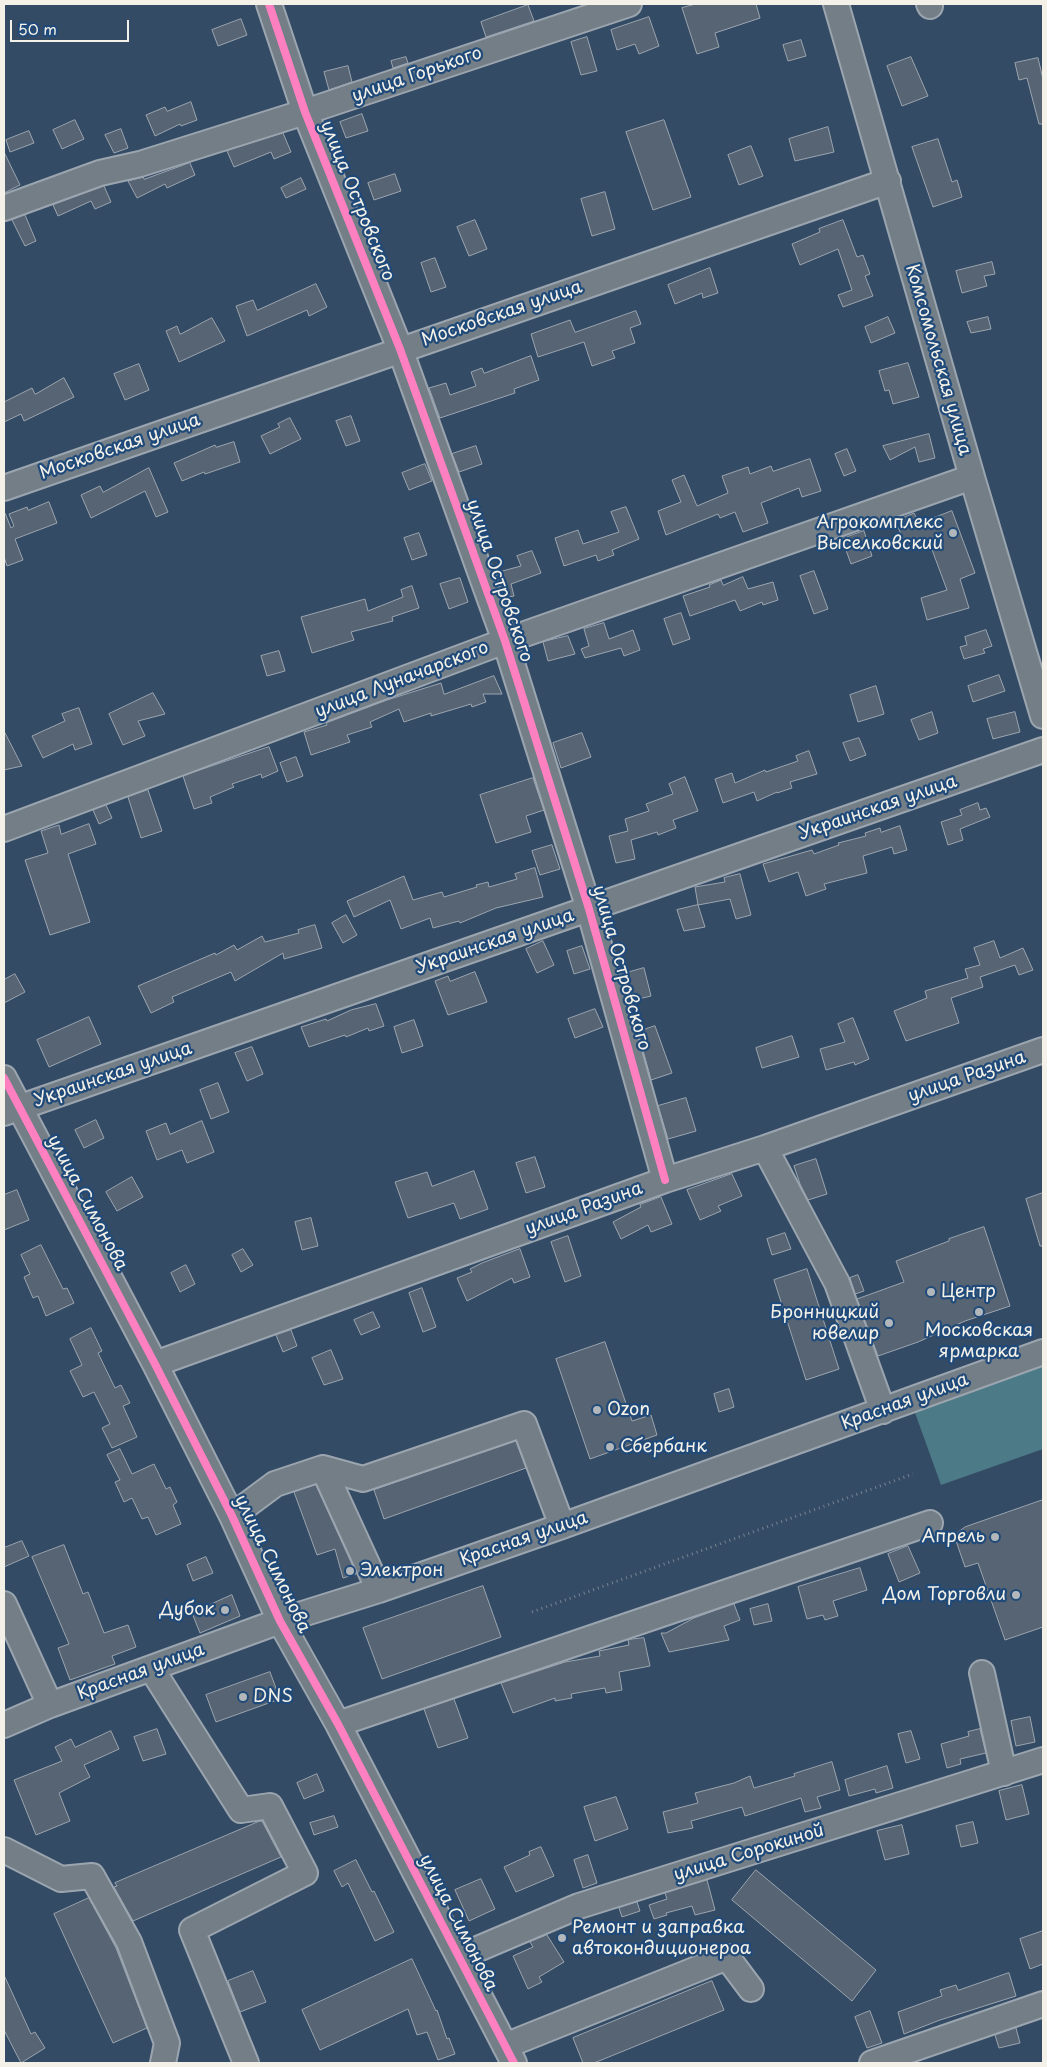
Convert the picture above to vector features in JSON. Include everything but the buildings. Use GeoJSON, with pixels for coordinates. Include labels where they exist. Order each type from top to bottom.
{"type":"FeatureCollection","features":[{"type":"Feature","properties":{"kind":"street","name":"улица Островского"},"geometry":{"type":"LineString","coordinates":[[269,4],[305,112],[400,349],[506,640],[589,909],[665,1180]]}},
{"type":"Feature","properties":{"kind":"street","name":"улица Горького"},"geometry":{"type":"LineString","coordinates":[[4,208],[100,173],[140,164],[305,112],[629,4]]}},
{"type":"Feature","properties":{"kind":"street","name":"Комсомольская улица"},"geometry":{"type":"LineString","coordinates":[[836,4],[972,477],[1038,672],[1043,716]]}},
{"type":"Feature","properties":{"kind":"street","name":"Московская улица"},"geometry":{"type":"LineString","coordinates":[[4,488],[888,181]]}},
{"type":"Feature","properties":{"kind":"street","name":"улица Луначарского"},"geometry":{"type":"LineString","coordinates":[[4,829],[506,640],[972,477]]}},
{"type":"Feature","properties":{"kind":"street","name":"Украинская улица"},"geometry":{"type":"LineString","coordinates":[[12,1110],[1043,750]]}},
{"type":"Feature","properties":{"kind":"street","name":"улица Разина"},"geometry":{"type":"LineString","coordinates":[[155,1364],[665,1180],[765,1148],[1043,1050]]}},
{"type":"Feature","properties":{"kind":"street","name":"улица Симонова"},"geometry":{"type":"LineString","coordinates":[[4,1078],[12,1110],[155,1364],[232,1516],[280,1621],[338,1724],[509,2055]]}},
{"type":"Feature","properties":{"kind":"street"},"geometry":{"type":"LineString","coordinates":[[765,1148],[837,1283],[883,1411]]}},
{"type":"Feature","properties":{"kind":"street","name":"Красная улица"},"geometry":{"type":"LineString","coordinates":[[4,1724],[50,1705],[280,1621],[379,1590],[562,1526],[1043,1352]]}},
{"type":"Feature","properties":{"kind":"street"},"geometry":{"type":"LineString","coordinates":[[232,1516],[275,1484],[323,1468],[363,1478],[524,1424],[562,1526]]}},
{"type":"Feature","properties":{"kind":"street"},"geometry":{"type":"LineString","coordinates":[[323,1468],[379,1590]]}},
{"type":"Feature","properties":{"kind":"street"},"geometry":{"type":"LineString","coordinates":[[338,1724],[930,1523]]}},
{"type":"Feature","properties":{"kind":"street"},"geometry":{"type":"LineString","coordinates":[[4,1604],[50,1705]]}},
{"type":"Feature","properties":{"kind":"street"},"geometry":{"type":"LineString","coordinates":[[151,1668],[241,1810],[270,1806],[305,1873],[192,1930],[246,2063]]}},
{"type":"Feature","properties":{"kind":"street"},"geometry":{"type":"LineString","coordinates":[[982,1673],[1004,1773]]}},
{"type":"Feature","properties":{"kind":"street","name":"улица Сорокиной"},"geometry":{"type":"LineString","coordinates":[[459,1957],[579,1906],[1043,1760]]}},
{"type":"Feature","properties":{"kind":"street"},"geometry":{"type":"LineString","coordinates":[[4,1850],[61,1879],[92,1876],[129,1942],[167,2043],[163,2063]]}},
{"type":"Feature","properties":{"kind":"street"},"geometry":{"type":"LineString","coordinates":[[509,2055],[728,1957],[751,1990]]}},
{"type":"Feature","properties":{"kind":"street"},"geometry":{"type":"LineString","coordinates":[[872,2063],[1043,2004]]}},
{"type":"Feature","properties":{"kind":"path"},"geometry":{"type":"LineString","coordinates":[[532,1612],[913,1474]]}},
{"type":"Feature","properties":{"kind":"green space"},"geometry":{"type":"Polygon","coordinates":[[[1043,1364],[1043,1449],[941,1485],[914,1410],[1043,1364]]]}},
{"type":"Feature","properties":{"kind":"cycle path"},"geometry":{"type":"LineString","coordinates":[[269,4],[305,112],[400,349],[505,641],[589,909],[665,1180]]}},
{"type":"Feature","properties":{"kind":"cycle path"},"geometry":{"type":"LineString","coordinates":[[4,1078],[155,1364],[232,1516],[280,1621],[338,1724],[514,2063]]}},
{"type":"Feature","properties":{"kind":"place","name":"Агрокомплекс Выселковский"},"geometry":{"type":"Point","coordinates":[953,533]}},
{"type":"Feature","properties":{"kind":"place","name":"Центр"},"geometry":{"type":"Point","coordinates":[931,1292]}},
{"type":"Feature","properties":{"kind":"place","name":"Московская ярмарка"},"geometry":{"type":"Point","coordinates":[979,1312]}},
{"type":"Feature","properties":{"kind":"place","name":"Бронницкий ювелир"},"geometry":{"type":"Point","coordinates":[889,1323]}},
{"type":"Feature","properties":{"kind":"place","name":"Ozon"},"geometry":{"type":"Point","coordinates":[597,1410]}},
{"type":"Feature","properties":{"kind":"place","name":"Сбербанк"},"geometry":{"type":"Point","coordinates":[610,1447]}},
{"type":"Feature","properties":{"kind":"place","name":"Апрель"},"geometry":{"type":"Point","coordinates":[995,1537]}},
{"type":"Feature","properties":{"kind":"place","name":"Электрон"},"geometry":{"type":"Point","coordinates":[350,1571]}},
{"type":"Feature","properties":{"kind":"place","name":"Дом Торговли"},"geometry":{"type":"Point","coordinates":[1016,1595]}},
{"type":"Feature","properties":{"kind":"place","name":"Дубок"},"geometry":{"type":"Point","coordinates":[225,1610]}},
{"type":"Feature","properties":{"kind":"place","name":"DNS"},"geometry":{"type":"Point","coordinates":[243,1697]}},
{"type":"Feature","properties":{"kind":"place","name":"Ремонт и заправка автокондиционероа"},"geometry":{"type":"Point","coordinates":[562,1938]}}]}
